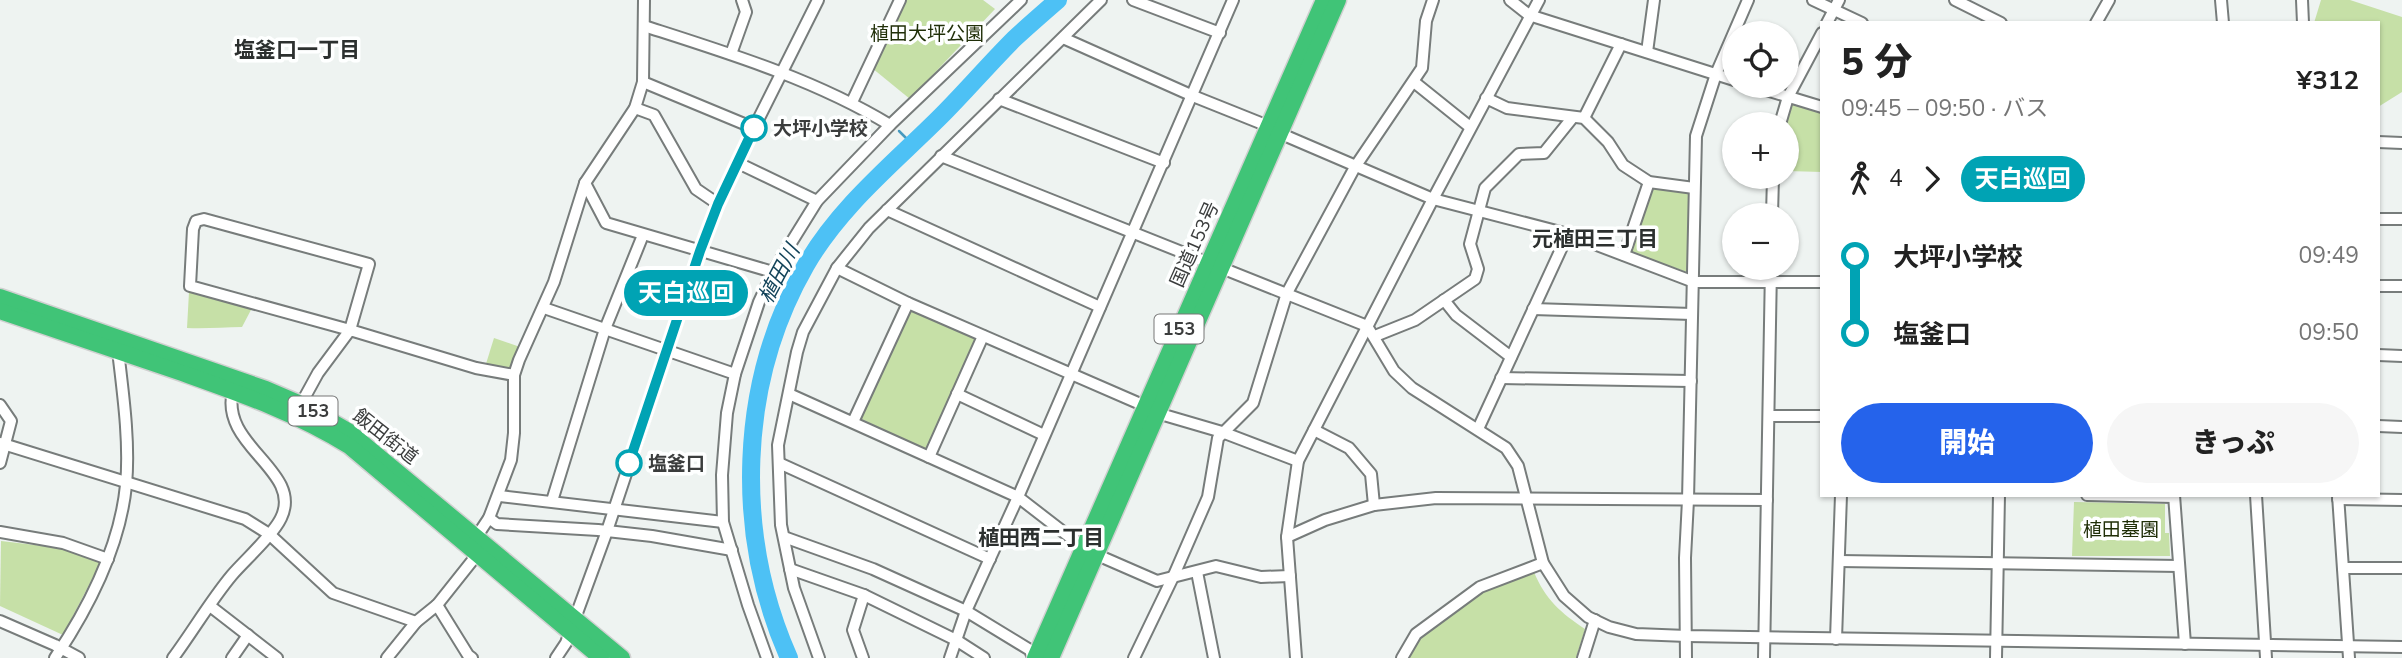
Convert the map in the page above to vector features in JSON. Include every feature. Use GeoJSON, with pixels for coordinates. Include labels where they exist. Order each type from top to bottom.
{"type":"FeatureCollection","features":[{"type":"Feature","properties":{"kind":"highway","name":"国道153号"},"geometry":{"type":"LineString","coordinates":[[1051,658],[1090,551],[1273,129],[1324,0]]}},
{"type":"Feature","properties":{"kind":"highway","name":"国道153号"},"geometry":{"type":"LineString","coordinates":[[1273,129],[1338,0]]}},
{"type":"Feature","properties":{"kind":"highway","name":"飯田街道"},"geometry":{"type":"LineString","coordinates":[[0,297],[266,388],[348,431],[477,536],[558,607],[601,658]]}},
{"type":"Feature","properties":{"kind":"highway","name":"飯田街道"},"geometry":{"type":"LineString","coordinates":[[0,310],[233,391],[301,419],[349,446],[476,554],[572,625],[622,658]]}},
{"type":"Feature","properties":{"kind":"highway","name":"国道153号"},"geometry":{"type":"LineString","coordinates":[[1034,658],[1090,551]]}},
{"type":"Feature","properties":{"kind":"street"},"geometry":{"type":"LineString","coordinates":[[387,658],[416,622],[437,605],[476,554],[477,536],[499,496],[511,460],[514,375],[526,342],[544,309],[584,183],[635,107],[643,82],[644,0]]}},
{"type":"Feature","properties":{"kind":"street"},"geometry":{"type":"LineString","coordinates":[[731,54],[746,12],[743,0]]}},
{"type":"Feature","properties":{"kind":"street"},"geometry":{"type":"LineString","coordinates":[[556,658],[572,625],[607,531],[718,204],[818,0]]}},
{"type":"Feature","properties":{"kind":"street"},"geometry":{"type":"LineString","coordinates":[[852,102],[900,0]]}},
{"type":"Feature","properties":{"kind":"street"},"geometry":{"type":"LineString","coordinates":[[767,658],[723,522],[723,446],[735,374],[749,328],[773,272],[817,201],[890,125],[1021,0]]}},
{"type":"Feature","properties":{"kind":"street"},"geometry":{"type":"LineString","coordinates":[[819,658],[794,588],[781,525],[778,445],[803,332],[837,268],[869,228],[1101,0]]}},
{"type":"Feature","properties":{"kind":"street"},"geometry":{"type":"LineString","coordinates":[[1133,0],[1220,33]]}},
{"type":"Feature","properties":{"kind":"street"},"geometry":{"type":"LineString","coordinates":[[950,658],[966,611],[1233,0]]}},
{"type":"Feature","properties":{"kind":"street"},"geometry":{"type":"LineString","coordinates":[[1134,658],[1208,496],[1218,438],[1253,403],[1287,293],[1355,167],[1422,68],[1426,21],[1433,0]]}},
{"type":"Feature","properties":{"kind":"street"},"geometry":{"type":"LineString","coordinates":[[1510,0],[1529,15],[1722,76]]}},
{"type":"Feature","properties":{"kind":"street"},"geometry":{"type":"LineString","coordinates":[[1296,658],[1287,537],[1298,461],[1539,0]]}},
{"type":"Feature","properties":{"kind":"street"},"geometry":{"type":"LineString","coordinates":[[1647,52],[1654,0]]}},
{"type":"Feature","properties":{"kind":"street"},"geometry":{"type":"LineString","coordinates":[[1686,658],[1685,558],[1696,136],[1716,74],[1748,0]]}},
{"type":"Feature","properties":{"kind":"street"},"geometry":{"type":"LineString","coordinates":[[1813,0],[1837,4],[1859,21]]}},
{"type":"Feature","properties":{"kind":"street"},"geometry":{"type":"LineString","coordinates":[[1955,0],[1997,21]]}},
{"type":"Feature","properties":{"kind":"street"},"geometry":{"type":"LineString","coordinates":[[2097,21],[2109,0]]}},
{"type":"Feature","properties":{"kind":"street"},"geometry":{"type":"LineString","coordinates":[[2221,0],[2223,21]]}},
{"type":"Feature","properties":{"kind":"street"},"geometry":{"type":"LineString","coordinates":[[2302,0],[2303,21]]}},
{"type":"Feature","properties":{"kind":"street"},"geometry":{"type":"LineString","coordinates":[[1828,21],[1837,4]]}},
{"type":"Feature","properties":{"kind":"street"},"geometry":{"type":"LineString","coordinates":[[643,26],[782,73],[852,102],[890,125]]}},
{"type":"Feature","properties":{"kind":"street"},"geometry":{"type":"LineString","coordinates":[[1799,76],[1820,37]]}},
{"type":"Feature","properties":{"kind":"street"},"geometry":{"type":"LineString","coordinates":[[1063,38],[1433,200],[1568,234],[1693,282],[1820,282]]}},
{"type":"Feature","properties":{"kind":"street"},"geometry":{"type":"LineString","coordinates":[[1374,336],[1415,320],[1475,279],[1478,269],[1470,244],[1485,188],[1520,154],[1544,153],[1578,117],[1621,44]]}},
{"type":"Feature","properties":{"kind":"street"},"geometry":{"type":"LineString","coordinates":[[643,82],[754,128]]}},
{"type":"Feature","properties":{"kind":"street"},"geometry":{"type":"LineString","coordinates":[[1414,82],[1471,127]]}},
{"type":"Feature","properties":{"kind":"street"},"geometry":{"type":"LineString","coordinates":[[1486,98],[1507,108],[1578,117],[1608,142],[1623,165],[1649,182],[1694,188]]}},
{"type":"Feature","properties":{"kind":"street"},"geometry":{"type":"LineString","coordinates":[[1791,98],[1820,106]]}},
{"type":"Feature","properties":{"kind":"street"},"geometry":{"type":"LineString","coordinates":[[999,99],[1164,163]]}},
{"type":"Feature","properties":{"kind":"street"},"geometry":{"type":"LineString","coordinates":[[635,107],[654,115],[695,189],[718,204]]}},
{"type":"Feature","properties":{"kind":"street"},"geometry":{"type":"LineString","coordinates":[[2380,142],[2402,143]]}},
{"type":"Feature","properties":{"kind":"street"},"geometry":{"type":"LineString","coordinates":[[941,156],[1367,326],[1394,371],[1412,388],[1506,448],[1518,466],[1544,563],[1564,596],[1595,620],[1609,627],[1636,634],[1765,638],[2266,645],[2349,652],[2402,647]]}},
{"type":"Feature","properties":{"kind":"street"},"geometry":{"type":"LineString","coordinates":[[738,163],[817,201]]}},
{"type":"Feature","properties":{"kind":"street"},"geometry":{"type":"LineString","coordinates":[[1624,255],[1649,182]]}},
{"type":"Feature","properties":{"kind":"street"},"geometry":{"type":"LineString","coordinates":[[584,183],[606,223],[773,272]]}},
{"type":"Feature","properties":{"kind":"street"},"geometry":{"type":"LineString","coordinates":[[887,210],[1100,307]]}},
{"type":"Feature","properties":{"kind":"street"},"geometry":{"type":"LineString","coordinates":[[301,404],[318,373],[350,330],[369,264],[204,219],[196,221],[193,229],[190,286],[350,330],[476,368],[514,375]]}},
{"type":"Feature","properties":{"kind":"street"},"geometry":{"type":"LineString","coordinates":[[2380,219],[2402,219]]}},
{"type":"Feature","properties":{"kind":"street"},"geometry":{"type":"LineString","coordinates":[[1478,429],[1568,234]]}},
{"type":"Feature","properties":{"kind":"street"},"geometry":{"type":"LineString","coordinates":[[552,501],[605,329],[643,235]]}},
{"type":"Feature","properties":{"kind":"street"},"geometry":{"type":"LineString","coordinates":[[837,268],[908,303],[1151,410],[1222,432],[1298,461]]}},
{"type":"Feature","properties":{"kind":"street"},"geometry":{"type":"LineString","coordinates":[[1764,658],[1771,282]]}},
{"type":"Feature","properties":{"kind":"street"},"geometry":{"type":"LineString","coordinates":[[2380,286],[2402,286]]}},
{"type":"Feature","properties":{"kind":"street"},"geometry":{"type":"LineString","coordinates":[[1444,300],[1456,315],[1511,357]]}},
{"type":"Feature","properties":{"kind":"street"},"geometry":{"type":"LineString","coordinates":[[853,422],[908,303]]}},
{"type":"Feature","properties":{"kind":"street"},"geometry":{"type":"LineString","coordinates":[[544,309],[735,374]]}},
{"type":"Feature","properties":{"kind":"street"},"geometry":{"type":"LineString","coordinates":[[1533,309],[1692,314]]}},
{"type":"Feature","properties":{"kind":"street"},"geometry":{"type":"LineString","coordinates":[[929,457],[983,336]]}},
{"type":"Feature","properties":{"kind":"street"},"geometry":{"type":"LineString","coordinates":[[58,653],[86,605],[108,559],[122,516],[126,482],[124,400],[118,351]]}},
{"type":"Feature","properties":{"kind":"street"},"geometry":{"type":"LineString","coordinates":[[2380,355],[2402,356]]}},
{"type":"Feature","properties":{"kind":"street"},"geometry":{"type":"LineString","coordinates":[[1501,378],[1691,381]]}},
{"type":"Feature","properties":{"kind":"street"},"geometry":{"type":"LineString","coordinates":[[175,657],[230,577],[282,517],[285,499],[277,476],[242,436],[232,419],[233,391]]}},
{"type":"Feature","properties":{"kind":"street"},"geometry":{"type":"LineString","coordinates":[[789,394],[1018,496],[1090,551],[1157,581],[1216,566],[1261,577],[1290,576]]}},
{"type":"Feature","properties":{"kind":"street"},"geometry":{"type":"LineString","coordinates":[[957,394],[1044,435]]}},
{"type":"Feature","properties":{"kind":"street"},"geometry":{"type":"LineString","coordinates":[[0,405],[11,421],[2,443],[0,463]]}},
{"type":"Feature","properties":{"kind":"street"},"geometry":{"type":"LineString","coordinates":[[1769,416],[1820,416]]}},
{"type":"Feature","properties":{"kind":"street"},"geometry":{"type":"LineString","coordinates":[[2380,426],[2402,427]]}},
{"type":"Feature","properties":{"kind":"street"},"geometry":{"type":"LineString","coordinates":[[1314,430],[1349,448],[1371,474],[1374,505]]}},
{"type":"Feature","properties":{"kind":"street"},"geometry":{"type":"LineString","coordinates":[[2,443],[245,519],[269,534],[333,593],[416,622]]}},
{"type":"Feature","properties":{"kind":"street"},"geometry":{"type":"LineString","coordinates":[[779,463],[990,559]]}},
{"type":"Feature","properties":{"kind":"street"},"geometry":{"type":"LineString","coordinates":[[499,496],[723,522]]}},
{"type":"Feature","properties":{"kind":"street"},"geometry":{"type":"LineString","coordinates":[[1836,639],[1841,497]]}},
{"type":"Feature","properties":{"kind":"street"},"geometry":{"type":"LineString","coordinates":[[1996,658],[1999,497]]}},
{"type":"Feature","properties":{"kind":"street"},"geometry":{"type":"LineString","coordinates":[[2174,497],[2185,644]]}},
{"type":"Feature","properties":{"kind":"street"},"geometry":{"type":"LineString","coordinates":[[2256,497],[2266,658]]}},
{"type":"Feature","properties":{"kind":"street"},"geometry":{"type":"LineString","coordinates":[[2349,652],[2338,497],[2402,500]]}},
{"type":"Feature","properties":{"kind":"street"},"geometry":{"type":"LineString","coordinates":[[1287,537],[1325,520],[1374,505],[1436,498],[1767,500]]}},
{"type":"Feature","properties":{"kind":"street"},"geometry":{"type":"LineString","coordinates":[[489,518],[497,524],[607,531],[732,550]]}},
{"type":"Feature","properties":{"kind":"street"},"geometry":{"type":"LineString","coordinates":[[0,532],[63,543],[108,559]]}},
{"type":"Feature","properties":{"kind":"street"},"geometry":{"type":"LineString","coordinates":[[784,537],[873,569],[966,611],[1030,650],[1034,658]]}},
{"type":"Feature","properties":{"kind":"street"},"geometry":{"type":"LineString","coordinates":[[1839,561],[2179,566]]}},
{"type":"Feature","properties":{"kind":"street"},"geometry":{"type":"LineString","coordinates":[[1402,658],[1416,634],[1480,587],[1544,563]]}},
{"type":"Feature","properties":{"kind":"street"},"geometry":{"type":"LineString","coordinates":[[2343,568],[2402,568]]}},
{"type":"Feature","properties":{"kind":"street"},"geometry":{"type":"LineString","coordinates":[[790,569],[864,595],[956,640],[984,658]]}},
{"type":"Feature","properties":{"kind":"street"},"geometry":{"type":"LineString","coordinates":[[1197,572],[1214,658]]}},
{"type":"Feature","properties":{"kind":"street"},"geometry":{"type":"LineString","coordinates":[[863,658],[853,630],[864,595]]}},
{"type":"Feature","properties":{"kind":"street"},"geometry":{"type":"LineString","coordinates":[[437,605],[469,657]]}},
{"type":"Feature","properties":{"kind":"street"},"geometry":{"type":"LineString","coordinates":[[210,606],[277,658]]}},
{"type":"Feature","properties":{"kind":"street"},"geometry":{"type":"LineString","coordinates":[[1583,658],[1595,620]]}},
{"type":"Feature","properties":{"kind":"street"},"geometry":{"type":"LineString","coordinates":[[0,621],[58,653],[79,658]]}},
{"type":"Feature","properties":{"kind":"street"},"geometry":{"type":"LineString","coordinates":[[232,658],[248,635]]}},
{"type":"Feature","properties":{"kind":"green space","name":"植田大坪公園"},"geometry":{"type":"Polygon","coordinates":[[[906,0],[983,0],[995,9],[910,99],[872,68],[906,0]]]}},
{"type":"Feature","properties":{"kind":"green space"},"geometry":{"type":"Polygon","coordinates":[[[2321,0],[2350,0],[2402,17],[2402,92],[2380,106],[2380,21],[2315,21],[2321,0]]]}},
{"type":"Feature","properties":{"kind":"green space"},"geometry":{"type":"Polygon","coordinates":[[[1790,103],[1820,113],[1820,172],[1799,171],[1799,112],[1788,112],[1790,103]]]}},
{"type":"Feature","properties":{"kind":"green space"},"geometry":{"type":"Polygon","coordinates":[[[1652,187],[1689,192],[1687,272],[1630,252],[1652,187]]]}},
{"type":"Feature","properties":{"kind":"green space"},"geometry":{"type":"Polygon","coordinates":[[[189,292],[252,308],[242,327],[187,328],[189,292]]]}},
{"type":"Feature","properties":{"kind":"green space"},"geometry":{"type":"Polygon","coordinates":[[[910,309],[977,339],[928,453],[860,418],[910,309]]]}},
{"type":"Feature","properties":{"kind":"green space"},"geometry":{"type":"Polygon","coordinates":[[[494,338],[520,347],[512,371],[485,367],[494,338]]]}},
{"type":"Feature","properties":{"kind":"green space","name":"植田墓園"},"geometry":{"type":"Polygon","coordinates":[[[2074,502],[2165,504],[2165,533],[2169,533],[2170,556],[2072,556],[2074,502]]]}},
{"type":"Feature","properties":{"kind":"green space"},"geometry":{"type":"Polygon","coordinates":[[[1,541],[61,548],[101,562],[63,635],[0,606],[1,541]]]}},
{"type":"Feature","properties":{"kind":"green space"},"geometry":{"type":"Polygon","coordinates":[[[1534,572],[1555,605],[1585,629],[1576,658],[1408,658],[1423,630],[1482,591],[1534,572]]]}},
{"type":"Feature","properties":{"kind":"waterway","name":"植田川"},"geometry":{"type":"LineString","coordinates":[[789,658],[771,610],[759,561],[752,510],[751,459],[756,409],[767,359],[783,311],[806,265],[851,204],[941,116],[1014,39],[1058,0]]}},
{"type":"Feature","properties":{"kind":"waterway"},"geometry":{"type":"LineString","coordinates":[[899,131],[912,144]]}},
{"type":"Feature","properties":{"kind":"bus line","name":"天白巡回"},"geometry":{"type":"LineString","coordinates":[[629,463],[700,251],[718,204],[754,128]]}},
{"type":"Feature","properties":{"kind":"place","name":"大坪小学校"},"geometry":{"type":"Point","coordinates":[754,128]}},
{"type":"Feature","properties":{"kind":"place","name":"塩釜口"},"geometry":{"type":"Point","coordinates":[629,463]}},
{"type":"Feature","properties":{"kind":"district","name":"塩釜口一丁目"},"geometry":{"type":"Point","coordinates":[297,50]}},
{"type":"Feature","properties":{"kind":"district","name":"元植田三丁目"},"geometry":{"type":"Point","coordinates":[1595,239]}},
{"type":"Feature","properties":{"kind":"district","name":"植田西二丁目"},"geometry":{"type":"Point","coordinates":[1041,538]}}]}
